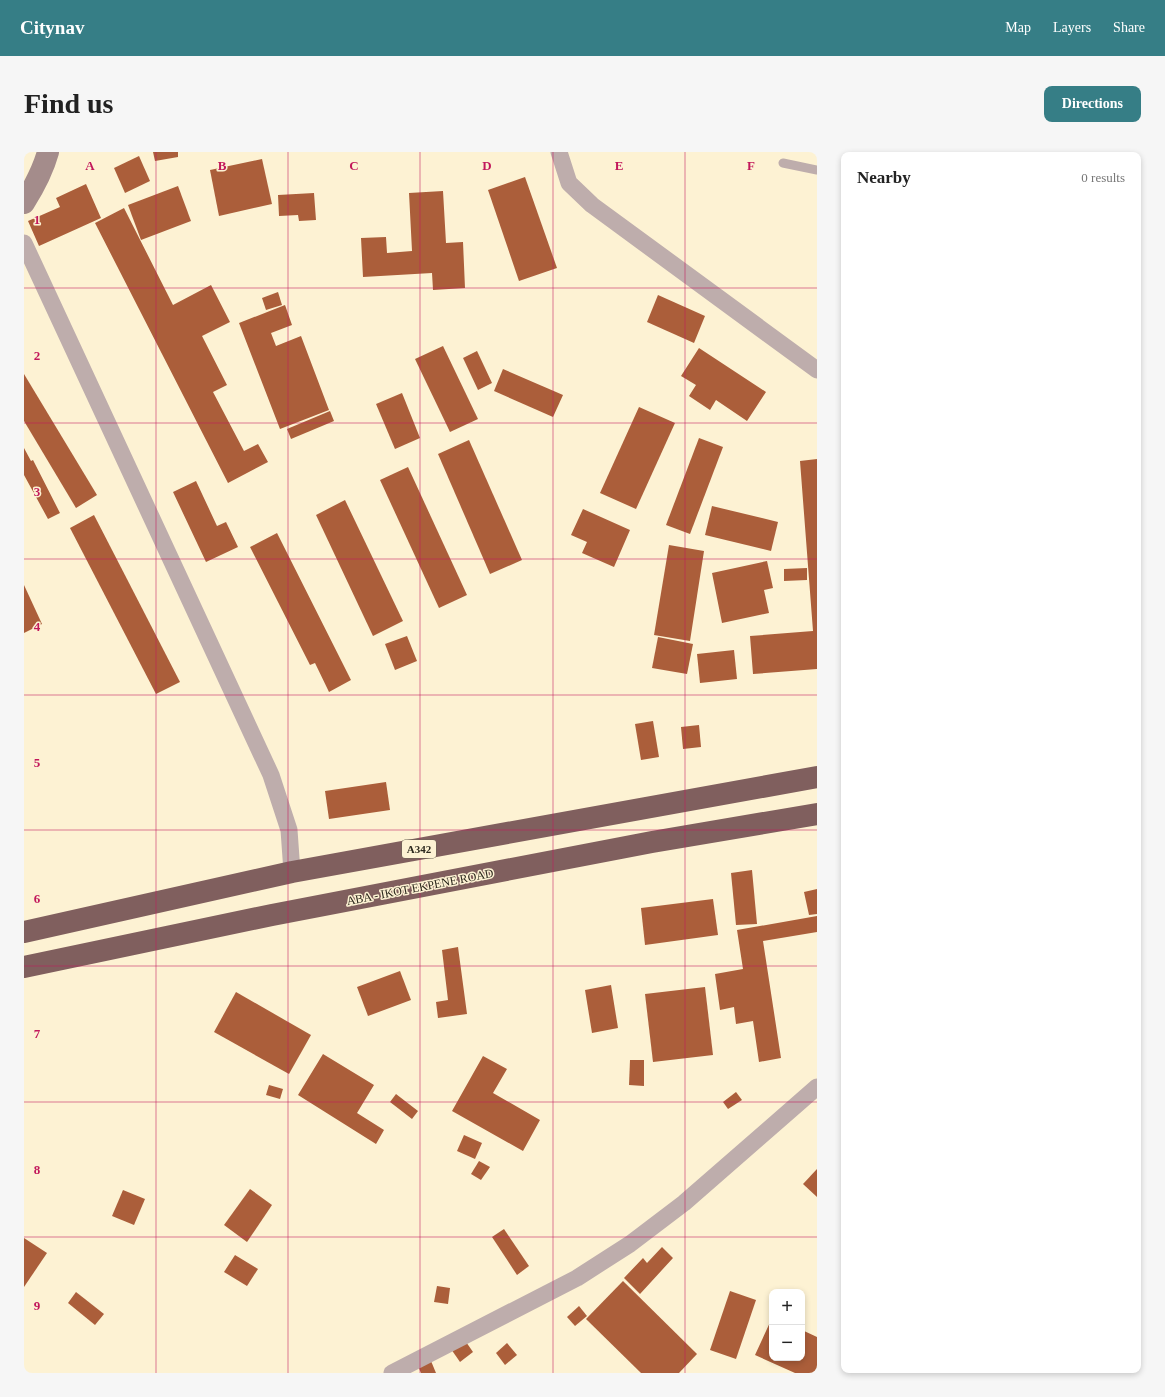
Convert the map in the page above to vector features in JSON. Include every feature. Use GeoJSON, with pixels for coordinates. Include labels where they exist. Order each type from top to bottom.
{"type":"FeatureCollection","features":[{"type":"Feature","properties":{"kind":"highway","name":"A342"},"geometry":{"type":"LineString","coordinates":[[24,932],[292,872],[817,777]]}},
{"type":"Feature","properties":{"kind":"highway","name":"ABA - IKOT EKPENE ROAD"},"geometry":{"type":"LineString","coordinates":[[24,967],[280,913],[652,842],[817,814]]}},
{"type":"Feature","properties":{"kind":"street"},"geometry":{"type":"LineString","coordinates":[[24,203],[42,170],[48,152]]}},
{"type":"Feature","properties":{"kind":"street"},"geometry":{"type":"LineString","coordinates":[[559,152],[569,184],[592,205],[817,370]]}},
{"type":"Feature","properties":{"kind":"street"},"geometry":{"type":"LineString","coordinates":[[24,243],[271,775],[289,830],[292,872]]}},
{"type":"Feature","properties":{"kind":"street"},"geometry":{"type":"LineString","coordinates":[[392,1373],[577,1278],[630,1244],[684,1203],[817,1087]]}},
{"type":"Feature","properties":{"kind":"lane"},"geometry":{"type":"LineString","coordinates":[[783,163],[817,170]]}},
{"type":"Feature","properties":{"kind":"building"},"geometry":{"type":"Polygon","coordinates":[[[153,152],[178,152],[178,157],[155,161],[153,152]]]}},
{"type":"Feature","properties":{"kind":"building"},"geometry":{"type":"Polygon","coordinates":[[[139,156],[150,181],[125,193],[114,168],[139,156]]]}},
{"type":"Feature","properties":{"kind":"building"},"geometry":{"type":"Polygon","coordinates":[[[262,159],[272,204],[219,216],[210,170],[262,159]]]}},
{"type":"Feature","properties":{"kind":"building"},"geometry":{"type":"Polygon","coordinates":[[[525,177],[557,268],[519,281],[488,190],[525,177]]]}},
{"type":"Feature","properties":{"kind":"building"},"geometry":{"type":"Polygon","coordinates":[[[86,184],[101,218],[39,246],[28,221],[60,207],[56,198],[86,184]]]}},
{"type":"Feature","properties":{"kind":"building"},"geometry":{"type":"Polygon","coordinates":[[[178,186],[191,221],[141,240],[128,205],[178,186]]]}},
{"type":"Feature","properties":{"kind":"building"},"geometry":{"type":"Polygon","coordinates":[[[443,191],[446,243],[463,242],[465,288],[433,290],[432,273],[363,277],[361,238],[386,237],[387,253],[412,251],[409,193],[443,191]]]}},
{"type":"Feature","properties":{"kind":"building"},"geometry":{"type":"Polygon","coordinates":[[[314,193],[316,220],[299,221],[298,215],[279,216],[278,195],[314,193]]]}},
{"type":"Feature","properties":{"kind":"building"},"geometry":{"type":"Polygon","coordinates":[[[124,208],[173,305],[211,285],[230,322],[202,336],[227,385],[213,392],[244,451],[258,444],[268,462],[228,483],[95,223],[124,208]]]}},
{"type":"Feature","properties":{"kind":"building"},"geometry":{"type":"Polygon","coordinates":[[[278,292],[282,305],[266,310],[262,298],[278,292]]]}},
{"type":"Feature","properties":{"kind":"building"},"geometry":{"type":"Polygon","coordinates":[[[658,295],[705,316],[694,343],[647,322],[658,295]]]}},
{"type":"Feature","properties":{"kind":"building"},"geometry":{"type":"Polygon","coordinates":[[[285,305],[292,325],[271,333],[276,346],[301,336],[329,410],[280,429],[239,323],[285,305]]]}},
{"type":"Feature","properties":{"kind":"building"},"geometry":{"type":"Polygon","coordinates":[[[443,346],[478,419],[450,432],[415,359],[443,346]]]}},
{"type":"Feature","properties":{"kind":"building"},"geometry":{"type":"Polygon","coordinates":[[[699,348],[766,392],[747,421],[716,400],[710,410],[689,396],[696,385],[681,376],[699,348]]]}},
{"type":"Feature","properties":{"kind":"building"},"geometry":{"type":"Polygon","coordinates":[[[477,351],[492,383],[478,390],[463,358],[477,351]]]}},
{"type":"Feature","properties":{"kind":"building"},"geometry":{"type":"Polygon","coordinates":[[[503,369],[563,395],[553,417],[494,391],[503,369]]]}},
{"type":"Feature","properties":{"kind":"building"},"geometry":{"type":"Polygon","coordinates":[[[24,374],[97,495],[76,508],[24,421],[24,374]]]}},
{"type":"Feature","properties":{"kind":"building"},"geometry":{"type":"Polygon","coordinates":[[[402,393],[420,438],[395,449],[376,404],[402,393]]]}},
{"type":"Feature","properties":{"kind":"building"},"geometry":{"type":"Polygon","coordinates":[[[639,407],[675,423],[636,509],[600,493],[639,407]]]}},
{"type":"Feature","properties":{"kind":"building"},"geometry":{"type":"Polygon","coordinates":[[[330,411],[334,421],[291,439],[287,429],[330,411]]]}},
{"type":"Feature","properties":{"kind":"building"},"geometry":{"type":"Polygon","coordinates":[[[699,438],[723,447],[690,534],[666,525],[699,438]]]}},
{"type":"Feature","properties":{"kind":"building"},"geometry":{"type":"Polygon","coordinates":[[[469,440],[522,560],[490,574],[438,454],[469,440]]]}},
{"type":"Feature","properties":{"kind":"building"},"geometry":{"type":"Polygon","coordinates":[[[24,448],[31,461],[33,460],[60,513],[48,519],[24,475],[24,448]]]}},
{"type":"Feature","properties":{"kind":"building"},"geometry":{"type":"Polygon","coordinates":[[[817,459],[817,669],[753,674],[750,636],[813,631],[800,461],[817,459]]]}},
{"type":"Feature","properties":{"kind":"building"},"geometry":{"type":"Polygon","coordinates":[[[408,467],[467,595],[439,608],[380,480],[408,467]]]}},
{"type":"Feature","properties":{"kind":"building"},"geometry":{"type":"Polygon","coordinates":[[[196,481],[217,526],[226,522],[238,547],[206,562],[173,492],[196,481]]]}},
{"type":"Feature","properties":{"kind":"building"},"geometry":{"type":"Polygon","coordinates":[[[345,500],[403,621],[373,636],[316,515],[345,500]]]}},
{"type":"Feature","properties":{"kind":"building"},"geometry":{"type":"Polygon","coordinates":[[[712,506],[778,522],[771,551],[705,535],[712,506]]]}},
{"type":"Feature","properties":{"kind":"building"},"geometry":{"type":"Polygon","coordinates":[[[583,509],[630,530],[614,567],[582,553],[587,542],[571,535],[583,509]]]}},
{"type":"Feature","properties":{"kind":"building"},"geometry":{"type":"Polygon","coordinates":[[[94,515],[180,682],[156,694],[70,528],[94,515]]]}},
{"type":"Feature","properties":{"kind":"building"},"geometry":{"type":"Polygon","coordinates":[[[277,533],[351,680],[329,692],[315,663],[310,665],[250,547],[277,533]]]}},
{"type":"Feature","properties":{"kind":"building"},"geometry":{"type":"Polygon","coordinates":[[[669,545],[704,551],[690,641],[654,635],[669,545]]]}},
{"type":"Feature","properties":{"kind":"building"},"geometry":{"type":"Polygon","coordinates":[[[767,561],[773,588],[764,590],[769,613],[722,623],[712,573],[767,561]]]}},
{"type":"Feature","properties":{"kind":"building"},"geometry":{"type":"Polygon","coordinates":[[[807,568],[807,580],[784,581],[784,569],[807,568]]]}},
{"type":"Feature","properties":{"kind":"building"},"geometry":{"type":"Polygon","coordinates":[[[24,585],[42,624],[24,633],[24,585]]]}},
{"type":"Feature","properties":{"kind":"building"},"geometry":{"type":"Polygon","coordinates":[[[407,636],[417,661],[395,670],[385,644],[407,636]]]}},
{"type":"Feature","properties":{"kind":"building"},"geometry":{"type":"Polygon","coordinates":[[[658,637],[693,644],[687,674],[652,668],[658,637]]]}},
{"type":"Feature","properties":{"kind":"building"},"geometry":{"type":"Polygon","coordinates":[[[734,650],[737,679],[700,683],[697,654],[734,650]]]}},
{"type":"Feature","properties":{"kind":"building"},"geometry":{"type":"Polygon","coordinates":[[[653,721],[659,757],[641,760],[635,724],[653,721]]]}},
{"type":"Feature","properties":{"kind":"building"},"geometry":{"type":"Polygon","coordinates":[[[699,725],[701,747],[683,749],[681,727],[699,725]]]}},
{"type":"Feature","properties":{"kind":"building"},"geometry":{"type":"Polygon","coordinates":[[[386,782],[390,810],[329,819],[325,791],[386,782]]]}},
{"type":"Feature","properties":{"kind":"building"},"geometry":{"type":"Polygon","coordinates":[[[752,870],[757,924],[736,925],[731,873],[752,870]]]}},
{"type":"Feature","properties":{"kind":"building"},"geometry":{"type":"Polygon","coordinates":[[[817,889],[817,914],[809,915],[804,892],[817,889]]]}},
{"type":"Feature","properties":{"kind":"building"},"geometry":{"type":"Polygon","coordinates":[[[713,899],[718,935],[645,945],[641,908],[713,899]]]}},
{"type":"Feature","properties":{"kind":"building"},"geometry":{"type":"Polygon","coordinates":[[[817,916],[817,932],[763,941],[781,1058],[759,1062],[753,1021],[736,1024],[734,1007],[720,1010],[715,974],[743,969],[737,930],[817,916]]]}},
{"type":"Feature","properties":{"kind":"building"},"geometry":{"type":"Polygon","coordinates":[[[458,947],[467,1014],[438,1018],[436,1002],[448,1000],[442,950],[458,947]]]}},
{"type":"Feature","properties":{"kind":"building"},"geometry":{"type":"Polygon","coordinates":[[[400,971],[411,1000],[368,1016],[357,987],[400,971]]]}},
{"type":"Feature","properties":{"kind":"building"},"geometry":{"type":"Polygon","coordinates":[[[611,985],[618,1028],[592,1033],[585,990],[611,985]]]}},
{"type":"Feature","properties":{"kind":"building"},"geometry":{"type":"Polygon","coordinates":[[[705,987],[713,1055],[653,1062],[645,994],[705,987]]]}},
{"type":"Feature","properties":{"kind":"building"},"geometry":{"type":"Polygon","coordinates":[[[236,992],[311,1035],[289,1074],[214,1032],[236,992]]]}},
{"type":"Feature","properties":{"kind":"building"},"geometry":{"type":"Polygon","coordinates":[[[323,1054],[374,1085],[357,1113],[384,1130],[376,1144],[298,1095],[323,1054]]]}},
{"type":"Feature","properties":{"kind":"building"},"geometry":{"type":"Polygon","coordinates":[[[483,1056],[507,1069],[493,1093],[540,1120],[523,1151],[452,1111],[483,1056]]]}},
{"type":"Feature","properties":{"kind":"building"},"geometry":{"type":"Polygon","coordinates":[[[630,1060],[644,1060],[644,1086],[629,1085],[630,1060]]]}},
{"type":"Feature","properties":{"kind":"building"},"geometry":{"type":"Polygon","coordinates":[[[269,1085],[283,1089],[280,1099],[266,1095],[269,1085]]]}},
{"type":"Feature","properties":{"kind":"building"},"geometry":{"type":"Polygon","coordinates":[[[736,1092],[742,1100],[728,1109],[723,1102],[736,1092]]]}},
{"type":"Feature","properties":{"kind":"building"},"geometry":{"type":"Polygon","coordinates":[[[396,1094],[418,1111],[412,1119],[390,1102],[396,1094]]]}},
{"type":"Feature","properties":{"kind":"building"},"geometry":{"type":"Polygon","coordinates":[[[464,1135],[482,1143],[475,1159],[457,1151],[464,1135]]]}},
{"type":"Feature","properties":{"kind":"building"},"geometry":{"type":"Polygon","coordinates":[[[479,1161],[490,1167],[481,1180],[471,1174],[479,1161]]]}},
{"type":"Feature","properties":{"kind":"building"},"geometry":{"type":"Polygon","coordinates":[[[817,1169],[817,1197],[803,1184],[817,1169]]]}},
{"type":"Feature","properties":{"kind":"building"},"geometry":{"type":"Polygon","coordinates":[[[250,1189],[272,1205],[247,1242],[224,1225],[250,1189]]]}},
{"type":"Feature","properties":{"kind":"building"},"geometry":{"type":"Polygon","coordinates":[[[123,1190],[145,1199],[134,1225],[112,1216],[123,1190]]]}},
{"type":"Feature","properties":{"kind":"building"},"geometry":{"type":"Polygon","coordinates":[[[504,1229],[529,1266],[517,1275],[492,1237],[504,1229]]]}},
{"type":"Feature","properties":{"kind":"building"},"geometry":{"type":"Polygon","coordinates":[[[24,1238],[47,1253],[24,1287],[24,1238]]]}},
{"type":"Feature","properties":{"kind":"building"},"geometry":{"type":"Polygon","coordinates":[[[662,1247],[673,1258],[640,1294],[624,1278],[643,1258],[647,1263],[662,1247]]]}},
{"type":"Feature","properties":{"kind":"building"},"geometry":{"type":"Polygon","coordinates":[[[235,1255],[258,1269],[247,1286],[224,1272],[235,1255]]]}},
{"type":"Feature","properties":{"kind":"building"},"geometry":{"type":"Polygon","coordinates":[[[623,1281],[697,1354],[679,1373],[641,1373],[586,1319],[623,1281]]]}},
{"type":"Feature","properties":{"kind":"building"},"geometry":{"type":"Polygon","coordinates":[[[437,1286],[450,1288],[448,1304],[434,1302],[437,1286]]]}},
{"type":"Feature","properties":{"kind":"building"},"geometry":{"type":"Polygon","coordinates":[[[730,1291],[756,1300],[736,1359],[710,1350],[730,1291]]]}},
{"type":"Feature","properties":{"kind":"building"},"geometry":{"type":"Polygon","coordinates":[[[76,1292],[104,1314],[95,1325],[68,1303],[76,1292]]]}},
{"type":"Feature","properties":{"kind":"building"},"geometry":{"type":"Polygon","coordinates":[[[579,1306],[587,1316],[575,1326],[567,1317],[579,1306]]]}},
{"type":"Feature","properties":{"kind":"building"},"geometry":{"type":"Polygon","coordinates":[[[769,1325],[769,1361],[805,1361],[805,1331],[817,1337],[817,1373],[795,1373],[755,1355],[769,1325]]]}},
{"type":"Feature","properties":{"kind":"building"},"geometry":{"type":"Polygon","coordinates":[[[464,1339],[473,1352],[460,1362],[451,1349],[464,1339]]]}},
{"type":"Feature","properties":{"kind":"building"},"geometry":{"type":"Polygon","coordinates":[[[507,1343],[517,1355],[505,1365],[496,1353],[507,1343]]]}},
{"type":"Feature","properties":{"kind":"building"},"geometry":{"type":"Polygon","coordinates":[[[431,1361],[436,1373],[421,1373],[418,1366],[431,1361]]]}}]}
